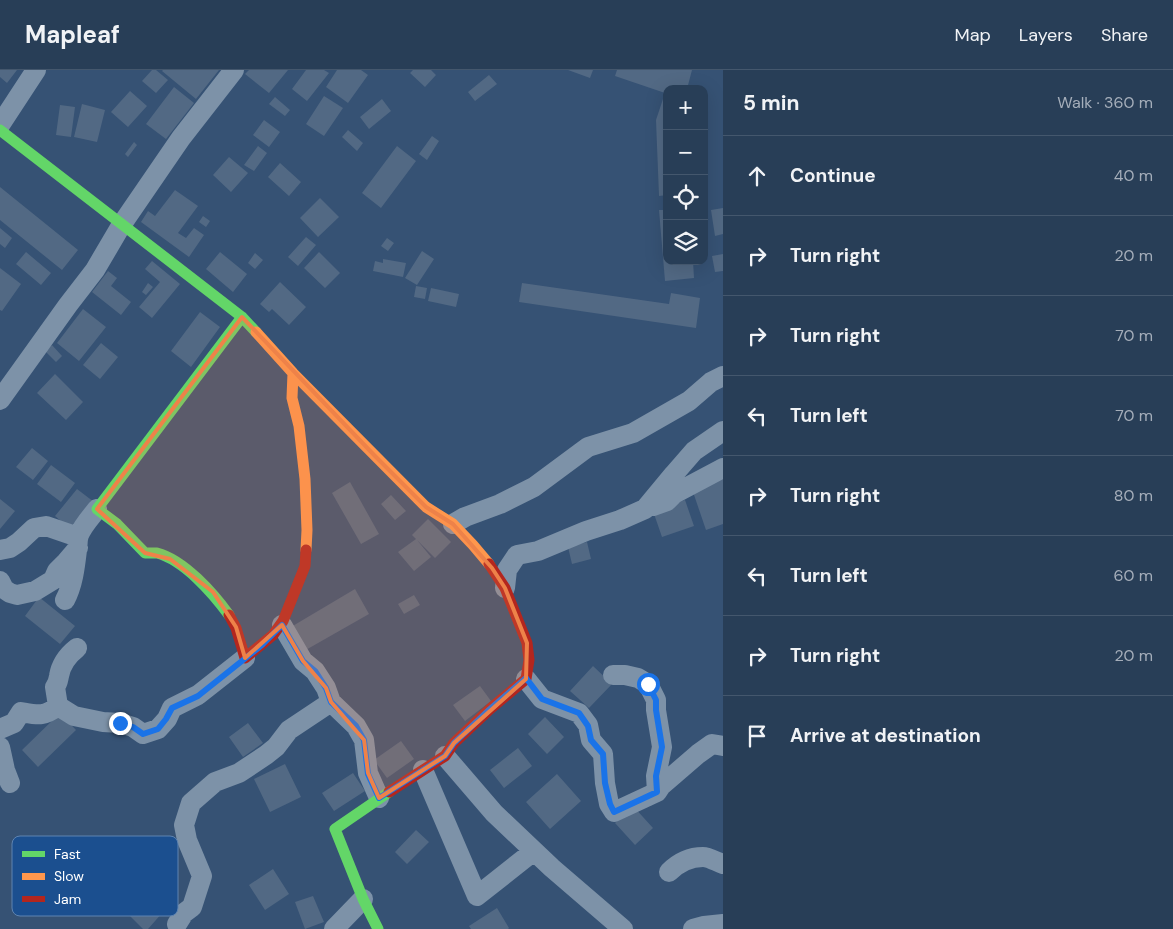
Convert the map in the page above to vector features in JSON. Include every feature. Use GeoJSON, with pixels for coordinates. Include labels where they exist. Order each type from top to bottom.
{"type":"FeatureCollection","features":[{"type":"Feature","properties":{"kind":"street"},"geometry":{"type":"LineString","coordinates":[[0,125],[36,70]]}},
{"type":"Feature","properties":{"kind":"street"},"geometry":{"type":"LineString","coordinates":[[0,400],[94,270],[122,224],[181,138],[234,70]]}},
{"type":"Feature","properties":{"kind":"street"},"geometry":{"type":"LineString","coordinates":[[0,130],[242,317],[293,373],[426,506],[453,524],[492,568],[505,588],[527,643],[529,660],[526,678],[454,743],[445,756],[335,829],[363,899],[378,929]]}},
{"type":"Feature","properties":{"kind":"street"},"geometry":{"type":"LineString","coordinates":[[65,600],[70,591],[78,543],[83,528],[242,317]]}},
{"type":"Feature","properties":{"kind":"street"},"geometry":{"type":"LineString","coordinates":[[77,648],[69,654],[59,674],[59,683],[55,688],[58,706],[74,716],[126,725],[133,727],[143,734],[158,729],[172,708],[198,696],[262,645],[282,625],[305,566],[307,530],[305,479],[299,426],[292,398],[293,373]]}},
{"type":"Feature","properties":{"kind":"street"},"geometry":{"type":"LineString","coordinates":[[453,524],[534,487],[588,447],[633,433],[689,401],[712,382],[723,376]]}},
{"type":"Feature","properties":{"kind":"street"},"geometry":{"type":"LineString","coordinates":[[645,510],[694,451],[723,431]]}},
{"type":"Feature","properties":{"kind":"street"},"geometry":{"type":"LineString","coordinates":[[505,588],[507,570],[517,555],[538,551],[667,501],[674,494],[723,468]]}},
{"type":"Feature","properties":{"kind":"street"},"geometry":{"type":"LineString","coordinates":[[97,509],[106,514],[129,534],[145,553],[156,553],[181,565],[213,592],[228,612],[236,627],[241,648],[246,658]]}},
{"type":"Feature","properties":{"kind":"street"},"geometry":{"type":"LineString","coordinates":[[0,550],[10,548],[34,528],[46,526],[78,543]]}},
{"type":"Feature","properties":{"kind":"street"},"geometry":{"type":"LineString","coordinates":[[0,581],[4,588],[16,595],[34,591],[53,580],[57,571],[66,562],[78,543]]}},
{"type":"Feature","properties":{"kind":"street"},"geometry":{"type":"LineString","coordinates":[[282,625],[303,661],[315,671],[326,688],[331,702],[356,726],[364,740],[368,774],[379,798]]}},
{"type":"Feature","properties":{"kind":"street"},"geometry":{"type":"LineString","coordinates":[[614,675],[638,678],[648,684],[656,700],[662,747],[656,776],[657,792]]}},
{"type":"Feature","properties":{"kind":"street"},"geometry":{"type":"LineString","coordinates":[[526,678],[542,699],[579,713],[588,726],[591,740],[603,754],[605,783],[614,812],[657,792],[661,786],[712,744],[723,746]]}},
{"type":"Feature","properties":{"kind":"street"},"geometry":{"type":"LineString","coordinates":[[177,924],[184,913],[192,907],[202,876],[187,840],[184,825],[191,803],[215,782],[239,773],[266,755],[276,747],[289,730],[331,702]]}},
{"type":"Feature","properties":{"kind":"street"},"geometry":{"type":"LineString","coordinates":[[0,728],[14,723],[21,712],[49,714],[58,706]]}},
{"type":"Feature","properties":{"kind":"street"},"geometry":{"type":"LineString","coordinates":[[0,748],[10,783]]}},
{"type":"Feature","properties":{"kind":"street"},"geometry":{"type":"LineString","coordinates":[[445,756],[494,813],[534,852],[623,929]]}},
{"type":"Feature","properties":{"kind":"street"},"geometry":{"type":"LineString","coordinates":[[423,770],[477,896],[534,852]]}},
{"type":"Feature","properties":{"kind":"street"},"geometry":{"type":"LineString","coordinates":[[669,872],[683,861],[690,859],[704,857],[723,864]]}},
{"type":"Feature","properties":{"kind":"street"},"geometry":{"type":"LineString","coordinates":[[334,929],[363,899]]}},
{"type":"Feature","properties":{"kind":"street"},"geometry":{"type":"LineString","coordinates":[[693,929],[723,924]]}},
{"type":"Feature","properties":{"kind":"highlighted area"},"geometry":{"type":"Polygon","coordinates":[[[242,317],[375,456],[426,507],[453,524],[492,568],[505,588],[527,643],[526,679],[454,743],[445,756],[379,798],[368,773],[364,740],[331,702],[326,688],[303,661],[282,625],[245,658],[236,627],[213,592],[170,559],[145,553],[97,509],[242,317]]]}},
{"type":"Feature","properties":{"kind":"building"},"geometry":{"type":"Polygon","coordinates":[[[0,70],[17,70],[7,83],[0,77],[0,70]]]}},
{"type":"Feature","properties":{"kind":"building"},"geometry":{"type":"Polygon","coordinates":[[[152,70],[156,70],[168,80],[156,93],[142,81],[152,70]]]}},
{"type":"Feature","properties":{"kind":"building"},"geometry":{"type":"Polygon","coordinates":[[[163,70],[219,70],[196,99],[163,70]]]}},
{"type":"Feature","properties":{"kind":"building"},"geometry":{"type":"Polygon","coordinates":[[[249,70],[288,70],[269,93],[245,74],[249,70]]]}},
{"type":"Feature","properties":{"kind":"building"},"geometry":{"type":"Polygon","coordinates":[[[306,70],[324,70],[329,73],[307,101],[292,89],[306,70]]]}},
{"type":"Feature","properties":{"kind":"building"},"geometry":{"type":"Polygon","coordinates":[[[337,70],[361,70],[368,75],[348,103],[326,87],[337,70]]]}},
{"type":"Feature","properties":{"kind":"building"},"geometry":{"type":"Polygon","coordinates":[[[413,70],[431,70],[436,75],[425,87],[410,73],[413,70]]]}},
{"type":"Feature","properties":{"kind":"building"},"geometry":{"type":"Polygon","coordinates":[[[568,70],[593,70],[590,78],[568,70]]]}},
{"type":"Feature","properties":{"kind":"building"},"geometry":{"type":"Polygon","coordinates":[[[617,70],[692,70],[688,85],[663,85],[663,92],[615,76],[617,70]]]}},
{"type":"Feature","properties":{"kind":"building"},"geometry":{"type":"Polygon","coordinates":[[[489,75],[497,84],[475,101],[468,92],[489,75]]]}},
{"type":"Feature","properties":{"kind":"building"},"geometry":{"type":"Polygon","coordinates":[[[174,87],[194,103],[166,139],[146,124],[174,87]]]}},
{"type":"Feature","properties":{"kind":"building"},"geometry":{"type":"Polygon","coordinates":[[[130,91],[147,106],[128,127],[111,112],[130,91]]]}},
{"type":"Feature","properties":{"kind":"building"},"geometry":{"type":"Polygon","coordinates":[[[324,96],[343,108],[324,136],[306,124],[324,96]]]}},
{"type":"Feature","properties":{"kind":"building"},"geometry":{"type":"Polygon","coordinates":[[[275,97],[290,110],[285,116],[269,104],[275,97]]]}},
{"type":"Feature","properties":{"kind":"building"},"geometry":{"type":"Polygon","coordinates":[[[382,99],[391,111],[369,129],[360,117],[382,99]]]}},
{"type":"Feature","properties":{"kind":"building"},"geometry":{"type":"Polygon","coordinates":[[[663,99],[663,196],[659,196],[656,120],[663,99]]]}},
{"type":"Feature","properties":{"kind":"building"},"geometry":{"type":"Polygon","coordinates":[[[82,104],[105,110],[97,142],[74,137],[82,104]]]}},
{"type":"Feature","properties":{"kind":"building"},"geometry":{"type":"Polygon","coordinates":[[[60,105],[75,107],[71,137],[56,135],[60,105]]]}},
{"type":"Feature","properties":{"kind":"building"},"geometry":{"type":"Polygon","coordinates":[[[264,120],[280,132],[269,147],[253,135],[264,120]]]}},
{"type":"Feature","properties":{"kind":"building"},"geometry":{"type":"Polygon","coordinates":[[[348,130],[363,143],[357,151],[342,137],[348,130]]]}},
{"type":"Feature","properties":{"kind":"building"},"geometry":{"type":"Polygon","coordinates":[[[432,136],[439,141],[427,160],[419,154],[432,136]]]}},
{"type":"Feature","properties":{"kind":"building"},"geometry":{"type":"Polygon","coordinates":[[[134,142],[137,145],[128,157],[125,154],[134,142]]]}},
{"type":"Feature","properties":{"kind":"building"},"geometry":{"type":"Polygon","coordinates":[[[258,146],[267,153],[254,171],[244,165],[258,146]]]}},
{"type":"Feature","properties":{"kind":"building"},"geometry":{"type":"Polygon","coordinates":[[[397,146],[416,161],[381,208],[362,193],[397,146]]]}},
{"type":"Feature","properties":{"kind":"building"},"geometry":{"type":"Polygon","coordinates":[[[229,157],[248,173],[231,192],[213,175],[229,157]]]}},
{"type":"Feature","properties":{"kind":"building"},"geometry":{"type":"Polygon","coordinates":[[[280,163],[301,182],[289,196],[268,177],[280,163]]]}},
{"type":"Feature","properties":{"kind":"building"},"geometry":{"type":"Polygon","coordinates":[[[0,187],[78,250],[62,270],[0,220],[0,187]]]}},
{"type":"Feature","properties":{"kind":"building"},"geometry":{"type":"Polygon","coordinates":[[[175,190],[198,206],[178,233],[186,238],[194,228],[204,235],[189,257],[141,222],[148,211],[155,216],[175,190]]]}},
{"type":"Feature","properties":{"kind":"building"},"geometry":{"type":"Polygon","coordinates":[[[320,198],[339,217],[318,237],[300,218],[320,198]]]}},
{"type":"Feature","properties":{"kind":"building"},"geometry":{"type":"Polygon","coordinates":[[[723,208],[723,234],[715,236],[711,210],[723,208]]]}},
{"type":"Feature","properties":{"kind":"building"},"geometry":{"type":"Polygon","coordinates":[[[659,210],[663,210],[663,257],[659,210]]]}},
{"type":"Feature","properties":{"kind":"building"},"geometry":{"type":"Polygon","coordinates":[[[203,216],[210,221],[206,227],[199,222],[203,216]]]}},
{"type":"Feature","properties":{"kind":"building"},"geometry":{"type":"Polygon","coordinates":[[[0,228],[12,238],[5,248],[0,244],[0,228]]]}},
{"type":"Feature","properties":{"kind":"building"},"geometry":{"type":"Polygon","coordinates":[[[306,237],[316,245],[298,266],[288,257],[306,237]]]}},
{"type":"Feature","properties":{"kind":"building"},"geometry":{"type":"Polygon","coordinates":[[[387,238],[394,243],[388,251],[381,246],[387,238]]]}},
{"type":"Feature","properties":{"kind":"building"},"geometry":{"type":"Polygon","coordinates":[[[422,251],[434,259],[417,285],[405,278],[422,251]]]}},
{"type":"Feature","properties":{"kind":"building"},"geometry":{"type":"Polygon","coordinates":[[[26,252],[51,273],[41,285],[16,264],[26,252]]]}},
{"type":"Feature","properties":{"kind":"building"},"geometry":{"type":"Polygon","coordinates":[[[220,252],[247,274],[233,292],[206,269],[220,252]]]}},
{"type":"Feature","properties":{"kind":"building"},"geometry":{"type":"Polygon","coordinates":[[[319,252],[340,273],[325,288],[304,268],[319,252]]]}},
{"type":"Feature","properties":{"kind":"building"},"geometry":{"type":"Polygon","coordinates":[[[255,253],[263,260],[255,269],[248,263],[255,253]]]}},
{"type":"Feature","properties":{"kind":"building"},"geometry":{"type":"Polygon","coordinates":[[[723,254],[723,271],[715,272],[712,256],[723,254]]]}},
{"type":"Feature","properties":{"kind":"building"},"geometry":{"type":"Polygon","coordinates":[[[383,259],[406,263],[403,277],[373,271],[375,261],[383,263],[383,259]]]}},
{"type":"Feature","properties":{"kind":"building"},"geometry":{"type":"Polygon","coordinates":[[[152,261],[180,284],[152,318],[139,307],[160,282],[145,269],[152,261]]]}},
{"type":"Feature","properties":{"kind":"building"},"geometry":{"type":"Polygon","coordinates":[[[664,265],[693,265],[694,278],[665,281],[664,265]]]}},
{"type":"Feature","properties":{"kind":"building"},"geometry":{"type":"Polygon","coordinates":[[[0,268],[21,284],[2,311],[0,310],[0,268]]]}},
{"type":"Feature","properties":{"kind":"building"},"geometry":{"type":"Polygon","coordinates":[[[108,271],[117,278],[111,286],[131,302],[121,315],[92,292],[108,271]]]}},
{"type":"Feature","properties":{"kind":"building"},"geometry":{"type":"Polygon","coordinates":[[[280,282],[306,307],[289,325],[272,309],[269,312],[260,304],[280,282]]]}},
{"type":"Feature","properties":{"kind":"building"},"geometry":{"type":"Polygon","coordinates":[[[148,283],[153,287],[146,295],[142,292],[148,283]]]}},
{"type":"Feature","properties":{"kind":"building"},"geometry":{"type":"Polygon","coordinates":[[[522,283],[669,304],[671,293],[700,298],[696,328],[519,302],[522,283]]]}},
{"type":"Feature","properties":{"kind":"building"},"geometry":{"type":"Polygon","coordinates":[[[416,286],[427,288],[425,299],[414,297],[416,286]]]}},
{"type":"Feature","properties":{"kind":"building"},"geometry":{"type":"Polygon","coordinates":[[[431,288],[459,294],[456,307],[428,301],[431,288]]]}},
{"type":"Feature","properties":{"kind":"building"},"geometry":{"type":"Polygon","coordinates":[[[83,309],[106,327],[79,361],[57,343],[83,309]]]}},
{"type":"Feature","properties":{"kind":"building"},"geometry":{"type":"Polygon","coordinates":[[[200,312],[220,327],[191,367],[171,351],[200,312]]]}},
{"type":"Feature","properties":{"kind":"building"},"geometry":{"type":"Polygon","coordinates":[[[101,343],[118,357],[100,379],[83,365],[101,343]]]}},
{"type":"Feature","properties":{"kind":"building"},"geometry":{"type":"Polygon","coordinates":[[[52,345],[62,356],[56,362],[45,351],[52,345]]]}},
{"type":"Feature","properties":{"kind":"building"},"geometry":{"type":"Polygon","coordinates":[[[55,374],[83,402],[66,420],[37,393],[55,374]]]}},
{"type":"Feature","properties":{"kind":"building"},"geometry":{"type":"Polygon","coordinates":[[[32,448],[48,461],[33,480],[16,467],[32,448]]]}},
{"type":"Feature","properties":{"kind":"building"},"geometry":{"type":"Polygon","coordinates":[[[51,465],[75,483],[61,502],[37,484],[51,465]]]}},
{"type":"Feature","properties":{"kind":"building"},"geometry":{"type":"Polygon","coordinates":[[[723,479],[723,524],[706,530],[692,489],[723,479]]]}},
{"type":"Feature","properties":{"kind":"building"},"geometry":{"type":"Polygon","coordinates":[[[350,482],[379,534],[361,544],[332,493],[350,482]]]}},
{"type":"Feature","properties":{"kind":"building"},"geometry":{"type":"Polygon","coordinates":[[[77,489],[94,502],[71,530],[55,516],[77,489]]]}},
{"type":"Feature","properties":{"kind":"building"},"geometry":{"type":"Polygon","coordinates":[[[391,495],[406,511],[395,520],[381,504],[391,495]]]}},
{"type":"Feature","properties":{"kind":"building"},"geometry":{"type":"Polygon","coordinates":[[[0,499],[15,511],[0,529],[0,499]]]}},
{"type":"Feature","properties":{"kind":"building"},"geometry":{"type":"Polygon","coordinates":[[[685,500],[694,526],[662,537],[653,511],[685,500]]]}},
{"type":"Feature","properties":{"kind":"building"},"geometry":{"type":"Polygon","coordinates":[[[428,519],[451,542],[435,558],[417,540],[431,557],[414,571],[398,552],[416,539],[412,535],[428,519]]]}},
{"type":"Feature","properties":{"kind":"building"},"geometry":{"type":"Polygon","coordinates":[[[587,542],[591,559],[572,564],[568,547],[587,542]]]}},
{"type":"Feature","properties":{"kind":"building"},"geometry":{"type":"Polygon","coordinates":[[[355,589],[369,614],[304,651],[291,627],[355,589]]]}},
{"type":"Feature","properties":{"kind":"building"},"geometry":{"type":"Polygon","coordinates":[[[414,595],[420,605],[404,614],[398,604],[414,595]]]}},
{"type":"Feature","properties":{"kind":"building"},"geometry":{"type":"Polygon","coordinates":[[[39,597],[75,626],[60,644],[25,616],[39,597]]]}},
{"type":"Feature","properties":{"kind":"building"},"geometry":{"type":"Polygon","coordinates":[[[593,666],[612,684],[589,708],[570,691],[593,666]]]}},
{"type":"Feature","properties":{"kind":"building"},"geometry":{"type":"Polygon","coordinates":[[[480,686],[491,701],[465,721],[453,705],[480,686]]]}},
{"type":"Feature","properties":{"kind":"building"},"geometry":{"type":"Polygon","coordinates":[[[60,713],[76,730],[38,767],[22,750],[60,713]]]}},
{"type":"Feature","properties":{"kind":"building"},"geometry":{"type":"Polygon","coordinates":[[[545,717],[564,737],[547,754],[528,734],[545,717]]]}},
{"type":"Feature","properties":{"kind":"building"},"geometry":{"type":"Polygon","coordinates":[[[248,723],[263,743],[243,757],[229,737],[248,723]]]}},
{"type":"Feature","properties":{"kind":"building"},"geometry":{"type":"Polygon","coordinates":[[[401,741],[414,759],[387,778],[374,760],[401,741]]]}},
{"type":"Feature","properties":{"kind":"building"},"geometry":{"type":"Polygon","coordinates":[[[518,748],[532,766],[504,788],[490,770],[518,748]]]}},
{"type":"Feature","properties":{"kind":"building"},"geometry":{"type":"Polygon","coordinates":[[[285,764],[301,797],[270,812],[254,779],[285,764]]]}},
{"type":"Feature","properties":{"kind":"building"},"geometry":{"type":"Polygon","coordinates":[[[353,773],[365,791],[334,811],[322,793],[353,773]]]}},
{"type":"Feature","properties":{"kind":"building"},"geometry":{"type":"Polygon","coordinates":[[[557,774],[581,801],[550,829],[526,802],[557,774]]]}},
{"type":"Feature","properties":{"kind":"building"},"geometry":{"type":"Polygon","coordinates":[[[633,806],[653,828],[635,845],[615,823],[633,806]]]}},
{"type":"Feature","properties":{"kind":"building"},"geometry":{"type":"Polygon","coordinates":[[[416,830],[429,842],[407,864],[395,852],[416,830]]]}},
{"type":"Feature","properties":{"kind":"building"},"geometry":{"type":"Polygon","coordinates":[[[273,869],[289,894],[265,910],[249,885],[273,869]]]}},
{"type":"Feature","properties":{"kind":"building"},"geometry":{"type":"Polygon","coordinates":[[[313,896],[324,922],[305,929],[295,902],[313,896]]]}},
{"type":"Feature","properties":{"kind":"building"},"geometry":{"type":"Polygon","coordinates":[[[497,908],[508,929],[471,929],[469,926],[497,908]]]}},
{"type":"Feature","properties":{"kind":"building"},"geometry":{"type":"Polygon","coordinates":[[[130,916],[159,916],[148,929],[143,929],[130,916]]]}},
{"type":"Feature","properties":{"kind":"traffic: fast"},"geometry":{"type":"LineString","coordinates":[[0,130],[242,317],[256,332]]}},
{"type":"Feature","properties":{"kind":"traffic: fast"},"geometry":{"type":"LineString","coordinates":[[229,615],[197,578],[167,557],[157,553],[145,553],[117,524],[97,509],[242,317]]}},
{"type":"Feature","properties":{"kind":"traffic: fast"},"geometry":{"type":"LineString","coordinates":[[378,929],[363,899],[335,829],[389,792]]}},
{"type":"Feature","properties":{"kind":"traffic: slow"},"geometry":{"type":"LineString","coordinates":[[256,332],[293,373],[426,507],[453,524],[489,564]]}},
{"type":"Feature","properties":{"kind":"traffic: slow"},"geometry":{"type":"LineString","coordinates":[[293,373],[292,398],[299,426],[305,479],[306,550]]}},
{"type":"Feature","properties":{"kind":"traffic: jam"},"geometry":{"type":"LineString","coordinates":[[229,615],[236,628],[245,658],[273,635],[283,621],[305,566],[306,550]]}},
{"type":"Feature","properties":{"kind":"traffic: jam"},"geometry":{"type":"LineString","coordinates":[[389,792],[445,756],[454,743],[526,679],[529,660],[527,643],[505,588],[489,564]]}},
{"type":"Feature","properties":{"kind":"route"},"geometry":{"type":"LineString","coordinates":[[120,723],[133,727],[143,734],[158,729],[172,708],[198,696],[262,645],[282,625],[303,661],[315,671],[326,688],[331,702],[356,726],[364,740],[368,774],[379,798],[445,756],[454,743],[526,678],[542,699],[579,713],[588,726],[591,740],[603,754],[605,783],[614,812],[657,792],[656,776],[662,747],[656,700],[648,684]]}}]}
